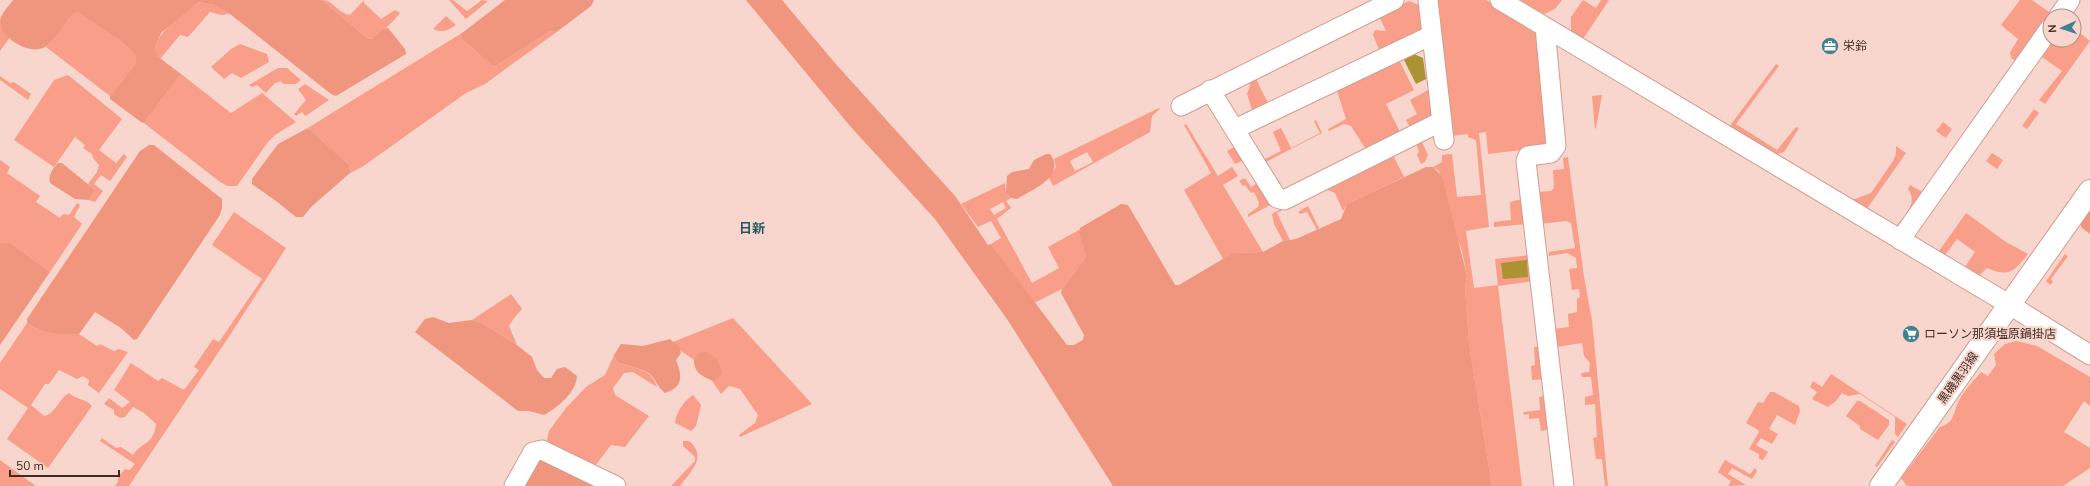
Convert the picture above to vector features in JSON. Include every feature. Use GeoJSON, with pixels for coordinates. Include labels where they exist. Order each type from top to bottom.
{"type":"FeatureCollection","features":[{"type":"Feature","properties":{"kind":"main road","name":"黒磯黒羽線"},"geometry":{"type":"LineString","coordinates":[[1881,486],[2090,191]]}},
{"type":"Feature","properties":{"kind":"street"},"geometry":{"type":"LineString","coordinates":[[1181,106],[1210,90],[1394,0]]}},
{"type":"Feature","properties":{"kind":"street"},"geometry":{"type":"LineString","coordinates":[[1210,90],[1277,198],[1284,200],[1443,130],[1428,0]]}},
{"type":"Feature","properties":{"kind":"street"},"geometry":{"type":"LineString","coordinates":[[1500,0],[2010,305],[2090,355]]}},
{"type":"Feature","properties":{"kind":"street"},"geometry":{"type":"LineString","coordinates":[[1545,27],[1556,146],[1551,153],[1528,156],[1526,161],[1564,486]]}},
{"type":"Feature","properties":{"kind":"street"},"geometry":{"type":"LineString","coordinates":[[1235,130],[1432,35]]}},
{"type":"Feature","properties":{"kind":"street"},"geometry":{"type":"LineString","coordinates":[[1900,240],[2042,39]]}},
{"type":"Feature","properties":{"kind":"street"},"geometry":{"type":"LineString","coordinates":[[514,486],[533,452],[542,450],[616,486]]}},
{"type":"Feature","properties":{"kind":"shaded area"},"geometry":{"type":"Polygon","coordinates":[[[13,0],[322,0],[367,38],[372,39],[383,29],[388,28],[405,49],[406,54],[336,96],[331,94],[230,14],[214,5],[198,2],[161,33],[155,47],[157,56],[181,74],[144,123],[110,99],[110,96],[136,63],[136,55],[122,42],[77,12],[73,14],[56,36],[45,47],[32,49],[17,44],[5,34],[1,27],[0,21],[5,10],[13,0]]]}},
{"type":"Feature","properties":{"kind":"shaded area"},"geometry":{"type":"Polygon","coordinates":[[[322,0],[329,2],[346,14],[350,15],[364,0],[364,3],[381,19],[395,10],[400,13],[390,24],[372,39],[367,38],[322,0]]]}},
{"type":"Feature","properties":{"kind":"shaded area"},"geometry":{"type":"Polygon","coordinates":[[[449,0],[453,0],[467,11],[482,0],[488,1],[466,19],[449,0]]]}},
{"type":"Feature","properties":{"kind":"shaded area"},"geometry":{"type":"Polygon","coordinates":[[[505,0],[594,0],[591,6],[558,31],[550,31],[497,65],[491,65],[461,38],[462,33],[505,0]]]}},
{"type":"Feature","properties":{"kind":"shaded area"},"geometry":{"type":"Polygon","coordinates":[[[746,0],[782,0],[834,62],[955,196],[988,245],[991,244],[1067,345],[1074,345],[1083,340],[1084,335],[1061,293],[1062,289],[1086,257],[1079,232],[1080,228],[1121,204],[1128,205],[1175,285],[1179,285],[1233,253],[1263,252],[1283,241],[1296,239],[1341,219],[1347,204],[1426,167],[1433,167],[1442,176],[1467,276],[1465,287],[1469,344],[1492,486],[1113,486],[1007,319],[935,219],[850,126],[746,0]]]}},
{"type":"Feature","properties":{"kind":"shaded area"},"geometry":{"type":"Polygon","coordinates":[[[1434,0],[1486,0],[1538,31],[1550,140],[1546,147],[1488,154],[1486,132],[1479,133],[1489,227],[1466,231],[1474,288],[1498,285],[1495,259],[1531,255],[1534,281],[1498,286],[1522,486],[1492,486],[1469,344],[1465,287],[1467,276],[1462,251],[1454,230],[1439,171],[1433,167],[1442,162],[1442,155],[1452,154],[1457,197],[1481,195],[1476,140],[1468,137],[1468,134],[1451,136],[1434,0]]]}},
{"type":"Feature","properties":{"kind":"shaded area"},"geometry":{"type":"Polygon","coordinates":[[[1520,0],[1562,0],[1555,9],[1544,14],[1520,0]]]}},
{"type":"Feature","properties":{"kind":"shaded area"},"geometry":{"type":"Polygon","coordinates":[[[1583,0],[1596,8],[1601,0],[1609,0],[1583,39],[1571,31],[1571,17],[1583,0]]]}},
{"type":"Feature","properties":{"kind":"shaded area"},"geometry":{"type":"Polygon","coordinates":[[[2020,0],[2032,0],[2043,8],[2042,8],[2042,28],[2017,62],[2011,58],[2010,53],[2018,39],[2001,25],[2020,0]]]}},
{"type":"Feature","properties":{"kind":"shaded area"},"geometry":{"type":"Polygon","coordinates":[[[1409,1],[1424,7],[1426,25],[1420,34],[1384,51],[1379,49],[1373,35],[1375,30],[1386,31],[1379,16],[1409,1]]]}},
{"type":"Feature","properties":{"kind":"shaded area"},"geometry":{"type":"Polygon","coordinates":[[[198,2],[214,5],[230,14],[221,15],[210,12],[188,37],[180,35],[160,59],[155,52],[160,36],[167,28],[198,2]]]}},
{"type":"Feature","properties":{"kind":"shaded area"},"geometry":{"type":"Polygon","coordinates":[[[77,12],[122,42],[136,55],[136,63],[110,96],[46,47],[73,14],[77,12]]]}},
{"type":"Feature","properties":{"kind":"shaded area"},"geometry":{"type":"Polygon","coordinates":[[[446,16],[456,25],[445,31],[433,29],[446,16]]]}},
{"type":"Feature","properties":{"kind":"shaded area"},"geometry":{"type":"Polygon","coordinates":[[[0,23],[13,33],[0,51],[0,23]]]}},
{"type":"Feature","properties":{"kind":"shaded area"},"geometry":{"type":"Polygon","coordinates":[[[550,31],[558,31],[485,84],[466,93],[362,167],[350,173],[349,165],[311,130],[306,129],[462,33],[461,38],[491,65],[497,65],[550,31]]]}},
{"type":"Feature","properties":{"kind":"shaded area"},"geometry":{"type":"Polygon","coordinates":[[[2082,34],[2090,41],[2045,104],[2039,100],[2062,71],[2039,55],[2044,48],[2082,48],[2082,34]]]}},
{"type":"Feature","properties":{"kind":"shaded area"},"geometry":{"type":"Polygon","coordinates":[[[240,44],[267,54],[269,62],[241,78],[232,73],[224,79],[211,67],[231,49],[240,44]]]}},
{"type":"Feature","properties":{"kind":"shaded area"},"geometry":{"type":"Polygon","coordinates":[[[1414,54],[1423,58],[1426,79],[1416,84],[1404,60],[1414,54]]]}},
{"type":"Feature","properties":{"kind":"shaded area"},"geometry":{"type":"Polygon","coordinates":[[[1398,58],[1414,90],[1386,104],[1401,134],[1367,151],[1351,126],[1344,124],[1329,131],[1328,129],[1346,119],[1336,88],[1398,58]]]}},
{"type":"Feature","properties":{"kind":"shaded area"},"geometry":{"type":"Polygon","coordinates":[[[1776,64],[1779,66],[1736,124],[1777,150],[1796,127],[1799,128],[1784,152],[1775,155],[1729,127],[1776,64]]]}},
{"type":"Feature","properties":{"kind":"shaded area"},"geometry":{"type":"Polygon","coordinates":[[[278,68],[287,68],[301,80],[296,84],[283,84],[281,81],[275,83],[266,93],[257,85],[252,87],[249,85],[278,68]]]}},
{"type":"Feature","properties":{"kind":"shaded area"},"geometry":{"type":"Polygon","coordinates":[[[181,74],[231,113],[262,93],[296,122],[275,135],[268,142],[237,186],[227,186],[220,182],[144,123],[181,74]]]}},
{"type":"Feature","properties":{"kind":"shaded area"},"geometry":{"type":"Polygon","coordinates":[[[68,75],[122,119],[99,150],[116,163],[124,154],[127,157],[110,181],[101,175],[94,184],[103,191],[95,202],[89,200],[95,190],[88,184],[97,172],[99,165],[93,158],[92,154],[83,148],[85,145],[75,137],[54,167],[14,140],[54,80],[68,75]]]}},
{"type":"Feature","properties":{"kind":"shaded area"},"geometry":{"type":"Polygon","coordinates":[[[1254,75],[1269,105],[1252,110],[1247,94],[1250,86],[1249,78],[1254,75]]]}},
{"type":"Feature","properties":{"kind":"shaded area"},"geometry":{"type":"Polygon","coordinates":[[[0,76],[10,83],[14,82],[31,94],[28,100],[0,80],[0,76]]]}},
{"type":"Feature","properties":{"kind":"shaded area"},"geometry":{"type":"Polygon","coordinates":[[[305,84],[329,100],[305,116],[302,112],[296,116],[294,114],[306,100],[298,89],[305,84]]]}},
{"type":"Feature","properties":{"kind":"shaded area"},"geometry":{"type":"Polygon","coordinates":[[[1432,88],[1434,114],[1411,129],[1406,120],[1417,114],[1410,100],[1432,88]]]}},
{"type":"Feature","properties":{"kind":"shaded area"},"geometry":{"type":"Polygon","coordinates":[[[1602,95],[1596,128],[1595,129],[1592,96],[1602,95]]]}},
{"type":"Feature","properties":{"kind":"shaded area"},"geometry":{"type":"Polygon","coordinates":[[[1159,108],[1160,109],[1152,116],[1150,132],[1053,186],[1049,178],[1056,167],[1054,159],[1159,108]],[[1087,152],[1070,161],[1075,171],[1093,162],[1087,152]]]}},
{"type":"Feature","properties":{"kind":"shaded area"},"geometry":{"type":"Polygon","coordinates":[[[2034,109],[2039,113],[2027,129],[2022,126],[2034,109]]]}},
{"type":"Feature","properties":{"kind":"shaded area"},"geometry":{"type":"Polygon","coordinates":[[[1316,120],[1322,133],[1262,164],[1261,161],[1281,151],[1273,132],[1281,128],[1291,148],[1320,133],[1314,121],[1316,120]]]}},
{"type":"Feature","properties":{"kind":"shaded area"},"geometry":{"type":"Polygon","coordinates":[[[1943,122],[1952,129],[1946,138],[1936,131],[1943,122]]]}},
{"type":"Feature","properties":{"kind":"shaded area"},"geometry":{"type":"Polygon","coordinates":[[[1186,124],[1218,176],[1232,167],[1238,176],[1223,185],[1263,252],[1233,253],[1223,259],[1184,190],[1211,173],[1184,125],[1186,124]]]}},
{"type":"Feature","properties":{"kind":"shaded area"},"geometry":{"type":"Polygon","coordinates":[[[306,129],[311,130],[349,165],[350,173],[311,207],[303,217],[296,217],[252,184],[252,179],[278,144],[306,129]]]}},
{"type":"Feature","properties":{"kind":"shaded area"},"geometry":{"type":"Polygon","coordinates":[[[1421,140],[1428,155],[1425,162],[1421,164],[1417,155],[1419,152],[1416,142],[1421,140]]]}},
{"type":"Feature","properties":{"kind":"shaded area"},"geometry":{"type":"Polygon","coordinates":[[[1234,142],[1244,160],[1235,164],[1227,151],[1234,147],[1232,143],[1234,142]]]}},
{"type":"Feature","properties":{"kind":"shaded area"},"geometry":{"type":"Polygon","coordinates":[[[149,145],[154,145],[222,199],[220,215],[137,339],[134,340],[121,328],[95,312],[79,334],[65,335],[45,332],[33,327],[27,323],[27,319],[140,151],[149,145]]]}},
{"type":"Feature","properties":{"kind":"shaded area"},"geometry":{"type":"Polygon","coordinates":[[[1896,146],[1906,153],[1866,210],[1845,199],[1855,199],[1871,193],[1893,161],[1896,154],[1896,146]]]}},
{"type":"Feature","properties":{"kind":"shaded area"},"geometry":{"type":"Polygon","coordinates":[[[1392,153],[1404,177],[1347,204],[1343,211],[1335,193],[1328,190],[1326,186],[1392,153]]]}},
{"type":"Feature","properties":{"kind":"shaded area"},"geometry":{"type":"Polygon","coordinates":[[[1992,153],[2003,160],[1997,169],[1986,161],[1992,153]]]}},
{"type":"Feature","properties":{"kind":"shaded area"},"geometry":{"type":"Polygon","coordinates":[[[1046,154],[1050,154],[1054,162],[1054,169],[1051,176],[1039,187],[1017,199],[1011,198],[1006,193],[1007,176],[1012,172],[1029,169],[1034,160],[1046,154]]]}},
{"type":"Feature","properties":{"kind":"shaded area"},"geometry":{"type":"Polygon","coordinates":[[[1568,157],[1584,277],[1592,320],[1608,486],[1605,486],[1602,459],[1596,459],[1593,438],[1597,437],[1595,404],[1585,405],[1585,397],[1593,395],[1591,377],[1582,377],[1581,373],[1589,372],[1590,363],[1584,356],[1582,343],[1556,347],[1553,329],[1569,327],[1568,314],[1577,312],[1577,299],[1580,297],[1579,289],[1572,290],[1569,269],[1577,268],[1576,258],[1567,253],[1549,256],[1549,252],[1575,248],[1571,223],[1566,221],[1539,224],[1536,192],[1551,191],[1554,188],[1553,170],[1564,169],[1563,158],[1568,157]]]}},
{"type":"Feature","properties":{"kind":"shaded area"},"geometry":{"type":"Polygon","coordinates":[[[0,160],[10,167],[7,173],[40,196],[36,202],[60,218],[63,214],[69,215],[77,203],[80,205],[74,217],[82,224],[50,272],[9,242],[0,243],[0,160]]]}},
{"type":"Feature","properties":{"kind":"shaded area"},"geometry":{"type":"Polygon","coordinates":[[[58,163],[62,163],[95,190],[89,200],[75,199],[50,183],[50,174],[58,163]]]}},
{"type":"Feature","properties":{"kind":"shaded area"},"geometry":{"type":"Polygon","coordinates":[[[1245,178],[1251,187],[1259,182],[1272,204],[1248,217],[1248,214],[1258,207],[1259,202],[1254,192],[1251,193],[1245,185],[1243,186],[1239,181],[1245,178]]]}},
{"type":"Feature","properties":{"kind":"shaded area"},"geometry":{"type":"Polygon","coordinates":[[[1005,183],[1006,193],[1011,198],[1006,201],[1011,208],[997,219],[1032,283],[1059,268],[1048,247],[1079,230],[1086,257],[1062,289],[1034,303],[991,244],[1001,238],[991,221],[978,227],[961,204],[1005,183]],[[1003,202],[990,209],[994,215],[1006,208],[1003,202]]]}},
{"type":"Feature","properties":{"kind":"shaded area"},"geometry":{"type":"Polygon","coordinates":[[[1910,185],[1924,193],[1900,226],[1897,225],[1910,208],[1911,204],[1911,194],[1908,189],[1910,185]]]}},
{"type":"Feature","properties":{"kind":"shaded area"},"geometry":{"type":"Polygon","coordinates":[[[1523,199],[1526,224],[1494,227],[1494,222],[1511,220],[1510,203],[1523,199]]]}},
{"type":"Feature","properties":{"kind":"shaded area"},"geometry":{"type":"Polygon","coordinates":[[[1291,203],[1292,205],[1277,213],[1290,240],[1283,241],[1274,224],[1272,214],[1291,203]]]}},
{"type":"Feature","properties":{"kind":"shaded area"},"geometry":{"type":"Polygon","coordinates":[[[2090,204],[2090,234],[2082,228],[2079,221],[2090,204]]]}},
{"type":"Feature","properties":{"kind":"shaded area"},"geometry":{"type":"Polygon","coordinates":[[[1308,206],[1319,228],[1317,230],[1307,212],[1300,214],[1298,212],[1308,206]]]}},
{"type":"Feature","properties":{"kind":"shaded area"},"geometry":{"type":"Polygon","coordinates":[[[234,212],[286,248],[129,486],[115,486],[118,482],[118,477],[125,469],[130,470],[135,464],[100,441],[102,438],[116,448],[121,447],[133,455],[153,435],[156,424],[144,413],[133,407],[125,417],[120,418],[114,414],[114,410],[104,404],[109,398],[122,408],[130,402],[114,390],[131,363],[158,381],[162,378],[184,390],[199,370],[194,367],[213,339],[219,342],[262,279],[212,245],[234,212]]]}},
{"type":"Feature","properties":{"kind":"shaded area"},"geometry":{"type":"Polygon","coordinates":[[[1966,213],[2006,242],[2028,254],[2015,269],[2001,272],[1987,268],[1980,275],[1965,267],[1975,252],[1957,239],[1945,255],[1939,251],[1966,213]]]}},
{"type":"Feature","properties":{"kind":"shaded area"},"geometry":{"type":"Polygon","coordinates":[[[9,242],[50,272],[0,345],[0,243],[9,242]]]}},
{"type":"Feature","properties":{"kind":"shaded area"},"geometry":{"type":"Polygon","coordinates":[[[2065,254],[2068,256],[2051,279],[2053,282],[2050,285],[2046,281],[2065,254]]]}},
{"type":"Feature","properties":{"kind":"shaded area"},"geometry":{"type":"Polygon","coordinates":[[[1527,260],[1528,277],[1503,279],[1501,263],[1527,260]]]}},
{"type":"Feature","properties":{"kind":"shaded area"},"geometry":{"type":"Polygon","coordinates":[[[511,294],[522,309],[509,326],[517,345],[482,323],[472,320],[511,294]]]}},
{"type":"Feature","properties":{"kind":"shaded area"},"geometry":{"type":"Polygon","coordinates":[[[433,317],[449,323],[472,320],[482,323],[517,345],[532,357],[537,370],[544,378],[551,378],[557,369],[565,367],[577,376],[576,382],[570,394],[560,404],[544,415],[529,411],[518,411],[415,332],[425,319],[433,317]]]}},
{"type":"Feature","properties":{"kind":"shaded area"},"geometry":{"type":"Polygon","coordinates":[[[733,318],[812,404],[740,437],[739,435],[755,423],[758,415],[740,389],[729,386],[721,394],[702,367],[673,342],[733,318]]]}},
{"type":"Feature","properties":{"kind":"shaded area"},"geometry":{"type":"Polygon","coordinates":[[[27,323],[45,332],[65,335],[79,334],[97,346],[100,344],[114,351],[119,349],[128,352],[99,393],[88,385],[89,380],[83,376],[77,379],[59,370],[49,384],[45,384],[31,405],[44,416],[52,412],[62,399],[69,393],[92,406],[48,468],[7,439],[28,408],[0,389],[0,363],[27,323]]]}},
{"type":"Feature","properties":{"kind":"shaded area"},"geometry":{"type":"Polygon","coordinates":[[[670,339],[679,347],[681,353],[676,360],[680,380],[676,387],[665,393],[650,374],[640,369],[617,362],[614,355],[621,344],[643,346],[670,339]]]}},
{"type":"Feature","properties":{"kind":"shaded area"},"geometry":{"type":"Polygon","coordinates":[[[2016,341],[2037,346],[2090,377],[2090,406],[2084,401],[2064,432],[2090,448],[2090,468],[2063,486],[1907,486],[1901,478],[1940,427],[1951,421],[1965,391],[1981,372],[1988,376],[1996,365],[1994,354],[2005,344],[2016,341]]]}},
{"type":"Feature","properties":{"kind":"shaded area"},"geometry":{"type":"Polygon","coordinates":[[[1543,346],[1545,367],[1540,369],[1541,376],[1547,376],[1546,379],[1532,380],[1531,366],[1535,365],[1534,347],[1543,346]]]}},
{"type":"Feature","properties":{"kind":"shaded area"},"geometry":{"type":"Polygon","coordinates":[[[706,352],[717,359],[722,371],[720,377],[713,381],[699,374],[694,364],[694,360],[699,353],[706,352]]]}},
{"type":"Feature","properties":{"kind":"shaded area"},"geometry":{"type":"Polygon","coordinates":[[[614,355],[617,362],[646,372],[654,380],[657,387],[633,372],[624,373],[613,388],[615,395],[649,416],[625,447],[611,445],[595,466],[551,445],[547,440],[549,431],[566,408],[586,387],[605,375],[614,355]]]}},
{"type":"Feature","properties":{"kind":"shaded area"},"geometry":{"type":"Polygon","coordinates":[[[1831,374],[1907,424],[1898,437],[1895,434],[1895,417],[1860,394],[1848,396],[1842,393],[1836,401],[1828,407],[1812,399],[1817,392],[1810,387],[1813,381],[1822,387],[1831,374]]]}},
{"type":"Feature","properties":{"kind":"shaded area"},"geometry":{"type":"Polygon","coordinates":[[[1770,392],[1774,392],[1799,406],[1800,411],[1795,425],[1777,415],[1769,429],[1778,434],[1772,444],[1761,438],[1756,445],[1768,452],[1763,460],[1759,459],[1759,454],[1749,449],[1759,432],[1746,423],[1758,402],[1763,403],[1770,392]]]}},
{"type":"Feature","properties":{"kind":"shaded area"},"geometry":{"type":"Polygon","coordinates":[[[693,395],[701,405],[696,426],[691,431],[675,423],[681,407],[693,395]]]}},
{"type":"Feature","properties":{"kind":"shaded area"},"geometry":{"type":"Polygon","coordinates":[[[1544,396],[1552,429],[1541,431],[1539,418],[1529,419],[1529,414],[1524,415],[1523,412],[1540,410],[1539,397],[1544,396]]]}},
{"type":"Feature","properties":{"kind":"shaded area"},"geometry":{"type":"Polygon","coordinates":[[[1857,401],[1860,401],[1889,420],[1889,425],[1878,440],[1860,429],[1860,426],[1846,416],[1857,401]]]}},
{"type":"Feature","properties":{"kind":"shaded area"},"geometry":{"type":"Polygon","coordinates":[[[1892,440],[1895,442],[1877,467],[1875,466],[1892,440]]]}},
{"type":"Feature","properties":{"kind":"shaded area"},"geometry":{"type":"Polygon","coordinates":[[[683,441],[689,441],[695,447],[697,453],[696,464],[680,486],[671,486],[695,461],[695,457],[683,446],[683,441]]]}},
{"type":"Feature","properties":{"kind":"shaded area"},"geometry":{"type":"Polygon","coordinates":[[[538,457],[592,482],[593,486],[516,486],[538,457]]]}},
{"type":"Feature","properties":{"kind":"shaded area"},"geometry":{"type":"Polygon","coordinates":[[[0,460],[36,486],[0,486],[0,460]]]}},
{"type":"Feature","properties":{"kind":"shaded area"},"geometry":{"type":"Polygon","coordinates":[[[1725,460],[1750,474],[1755,468],[1757,471],[1752,479],[1732,468],[1728,474],[1746,485],[1728,486],[1731,481],[1718,472],[1725,460]]]}},
{"type":"Feature","properties":{"kind":"place","name":"栄鈴"},"geometry":{"type":"Point","coordinates":[1830,46]}},
{"type":"Feature","properties":{"kind":"place","name":"ローソン那須塩原鍋掛店"},"geometry":{"type":"Point","coordinates":[1911,334]}},
{"type":"Feature","properties":{"kind":"district","name":"日新"},"geometry":{"type":"Point","coordinates":[752,229]}}]}
